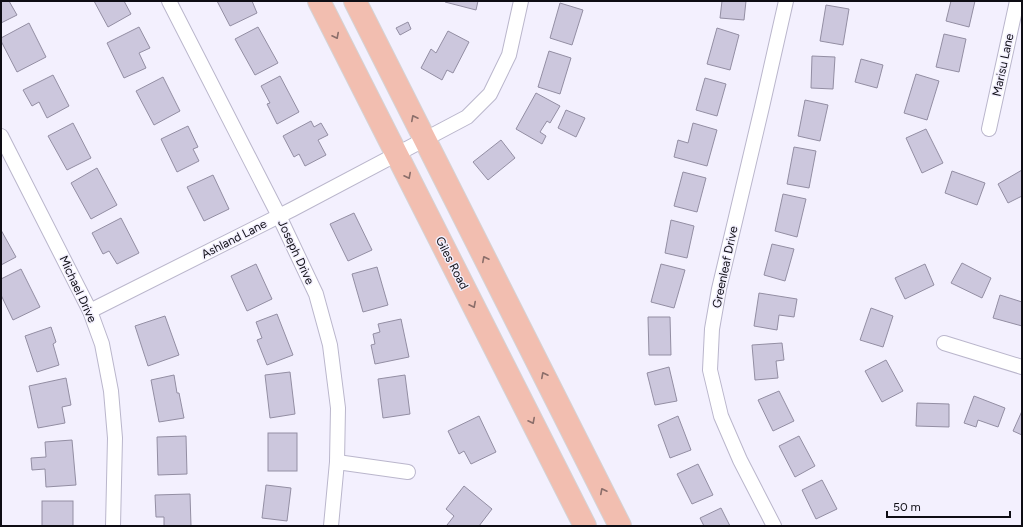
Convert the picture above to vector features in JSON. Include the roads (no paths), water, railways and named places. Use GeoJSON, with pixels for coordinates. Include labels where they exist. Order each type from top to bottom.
{"type":"FeatureCollection","features":[{"type":"Feature","properties":{"kind":"main road","name":"Giles Road"},"geometry":{"type":"LineString","coordinates":[[319,1],[585,526]]}},
{"type":"Feature","properties":{"kind":"main road"},"geometry":{"type":"LineString","coordinates":[[355,1],[620,526]]}},
{"type":"Feature","properties":{"kind":"street","name":"Joseph Drive"},"geometry":{"type":"LineString","coordinates":[[169,1],[279,216],[316,294],[330,345],[338,408],[337,462],[330,526]]}},
{"type":"Feature","properties":{"kind":"street","name":"Ashland Lane"},"geometry":{"type":"LineString","coordinates":[[90,311],[279,216],[467,118],[490,94],[509,55],[521,1]]}},
{"type":"Feature","properties":{"kind":"street","name":"Greenleaf Drive"},"geometry":{"type":"LineString","coordinates":[[774,526],[740,460],[721,416],[710,370],[712,330],[719,289],[786,1]]}},
{"type":"Feature","properties":{"kind":"street","name":"Marisu Lane"},"geometry":{"type":"LineString","coordinates":[[989,129],[1017,1]]}},
{"type":"Feature","properties":{"kind":"street","name":"Michael Drive"},"geometry":{"type":"LineString","coordinates":[[1,136],[90,311],[102,344],[111,390],[115,438],[113,526]]}},
{"type":"Feature","properties":{"kind":"street"},"geometry":{"type":"LineString","coordinates":[[944,343],[1022,367]]}},
{"type":"Feature","properties":{"kind":"street"},"geometry":{"type":"LineString","coordinates":[[337,462],[408,472]]}}]}
